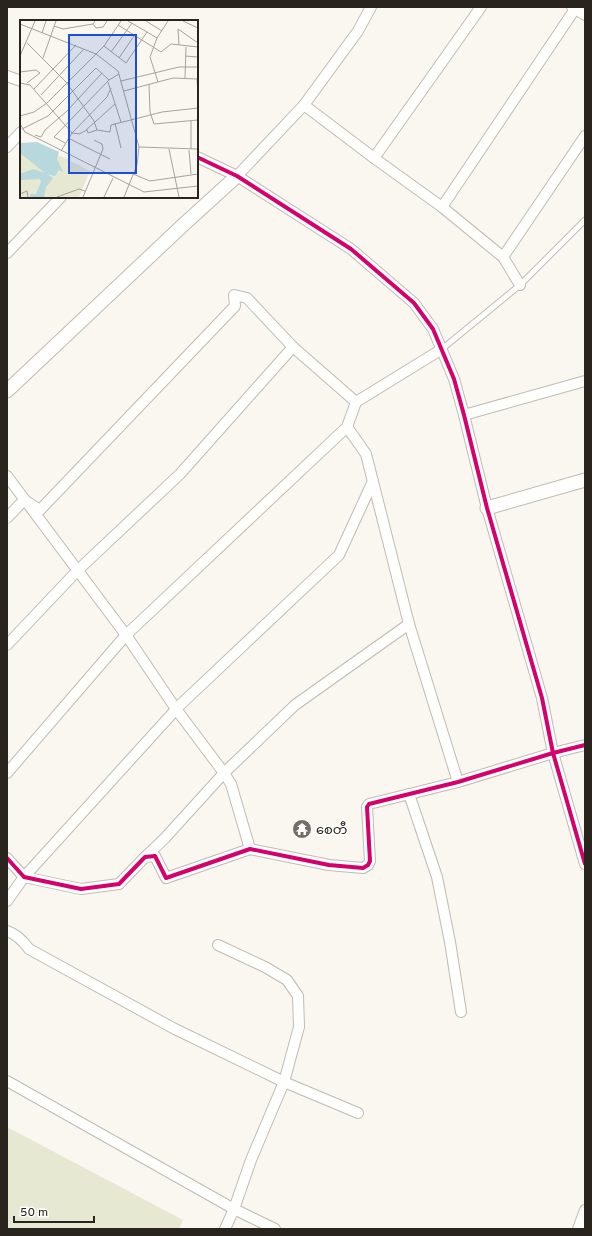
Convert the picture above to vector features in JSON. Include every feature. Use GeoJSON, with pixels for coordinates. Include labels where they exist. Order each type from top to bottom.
{"type":"FeatureCollection","features":[{"type":"Feature","properties":{"kind":"street"},"geometry":{"type":"LineString","coordinates":[[7,391],[237,176],[304,105],[358,31],[371,7]]}},
{"type":"Feature","properties":{"kind":"street"},"geometry":{"type":"LineString","coordinates":[[374,158],[481,7]]}},
{"type":"Feature","properties":{"kind":"street"},"geometry":{"type":"LineString","coordinates":[[442,207],[574,8],[585,15]]}},
{"type":"Feature","properties":{"kind":"street"},"geometry":{"type":"LineString","coordinates":[[7,76],[20,81]]}},
{"type":"Feature","properties":{"kind":"street"},"geometry":{"type":"LineString","coordinates":[[304,105],[442,207],[503,257],[520,285]]}},
{"type":"Feature","properties":{"kind":"street"},"geometry":{"type":"LineString","coordinates":[[7,147],[20,133]]}},
{"type":"Feature","properties":{"kind":"street"},"geometry":{"type":"LineString","coordinates":[[503,257],[585,136]]}},
{"type":"Feature","properties":{"kind":"street"},"geometry":{"type":"LineString","coordinates":[[198,157],[237,176],[351,249],[414,303],[433,329],[454,378],[487,508],[542,698],[553,753],[585,864]]}},
{"type":"Feature","properties":{"kind":"street"},"geometry":{"type":"LineString","coordinates":[[7,253],[60,198]]}},
{"type":"Feature","properties":{"kind":"street"},"geometry":{"type":"LineString","coordinates":[[24,500],[40,510],[235,306],[234,295],[247,298],[293,347],[356,402]]}},
{"type":"Feature","properties":{"kind":"street"},"geometry":{"type":"LineString","coordinates":[[7,645],[77,571],[180,474],[293,347]]}},
{"type":"Feature","properties":{"kind":"street"},"geometry":{"type":"LineString","coordinates":[[7,774],[126,635],[347,427],[356,402],[442,349]]}},
{"type":"Feature","properties":{"kind":"street"},"geometry":{"type":"LineString","coordinates":[[464,415],[585,381]]}},
{"type":"Feature","properties":{"kind":"street"},"geometry":{"type":"LineString","coordinates":[[347,427],[366,454],[408,624],[458,782]]}},
{"type":"Feature","properties":{"kind":"street"},"geometry":{"type":"LineString","coordinates":[[7,476],[126,635],[176,709],[224,773],[231,784],[250,849]]}},
{"type":"Feature","properties":{"kind":"street"},"geometry":{"type":"LineString","coordinates":[[487,508],[585,480]]}},
{"type":"Feature","properties":{"kind":"street"},"geometry":{"type":"LineString","coordinates":[[7,901],[24,877],[176,709],[339,556],[373,481]]}},
{"type":"Feature","properties":{"kind":"street"},"geometry":{"type":"LineString","coordinates":[[7,518],[24,500]]}},
{"type":"Feature","properties":{"kind":"street"},"geometry":{"type":"LineString","coordinates":[[7,858],[24,877],[81,889],[119,884],[224,773],[295,705],[408,624]]}},
{"type":"Feature","properties":{"kind":"street"},"geometry":{"type":"LineString","coordinates":[[145,857],[155,856],[166,878],[250,849],[329,865],[363,868],[368,865],[370,861],[367,807],[369,804],[458,782],[553,753],[585,745]]}},
{"type":"Feature","properties":{"kind":"street"},"geometry":{"type":"LineString","coordinates":[[408,794],[438,877],[461,1012]]}},
{"type":"Feature","properties":{"kind":"street"},"geometry":{"type":"LineString","coordinates":[[7,931],[24,943],[29,949],[173,1028],[284,1082],[358,1113]]}},
{"type":"Feature","properties":{"kind":"street"},"geometry":{"type":"LineString","coordinates":[[218,945],[265,967],[287,980],[298,996],[299,1027],[284,1082],[251,1160],[234,1209],[225,1229]]}},
{"type":"Feature","properties":{"kind":"street"},"geometry":{"type":"LineString","coordinates":[[7,1081],[234,1209],[275,1229]]}},
{"type":"Feature","properties":{"kind":"street"},"geometry":{"type":"LineString","coordinates":[[578,1229],[585,1210]]}},
{"type":"Feature","properties":{"kind":"lane"},"geometry":{"type":"LineString","coordinates":[[442,349],[520,285],[585,220]]}},
{"type":"Feature","properties":{"kind":"green space"},"geometry":{"type":"Polygon","coordinates":[[[7,1127],[183,1220],[179,1229],[7,1229],[7,1127]]]}},
{"type":"Feature","properties":{"kind":"cycle path"},"geometry":{"type":"LineString","coordinates":[[198,157],[237,176],[351,249],[414,303],[433,329],[454,379],[487,508],[542,698],[553,753],[585,864]]}},
{"type":"Feature","properties":{"kind":"cycle path"},"geometry":{"type":"LineString","coordinates":[[7,858],[24,877],[81,889],[119,884],[145,857],[155,856],[166,878],[250,849],[329,865],[363,868],[368,865],[370,861],[367,807],[369,804],[458,782],[553,753],[585,745]]}},
{"type":"Feature","properties":{"kind":"place","name":"စေတီ"},"geometry":{"type":"Point","coordinates":[302,829]}}]}
